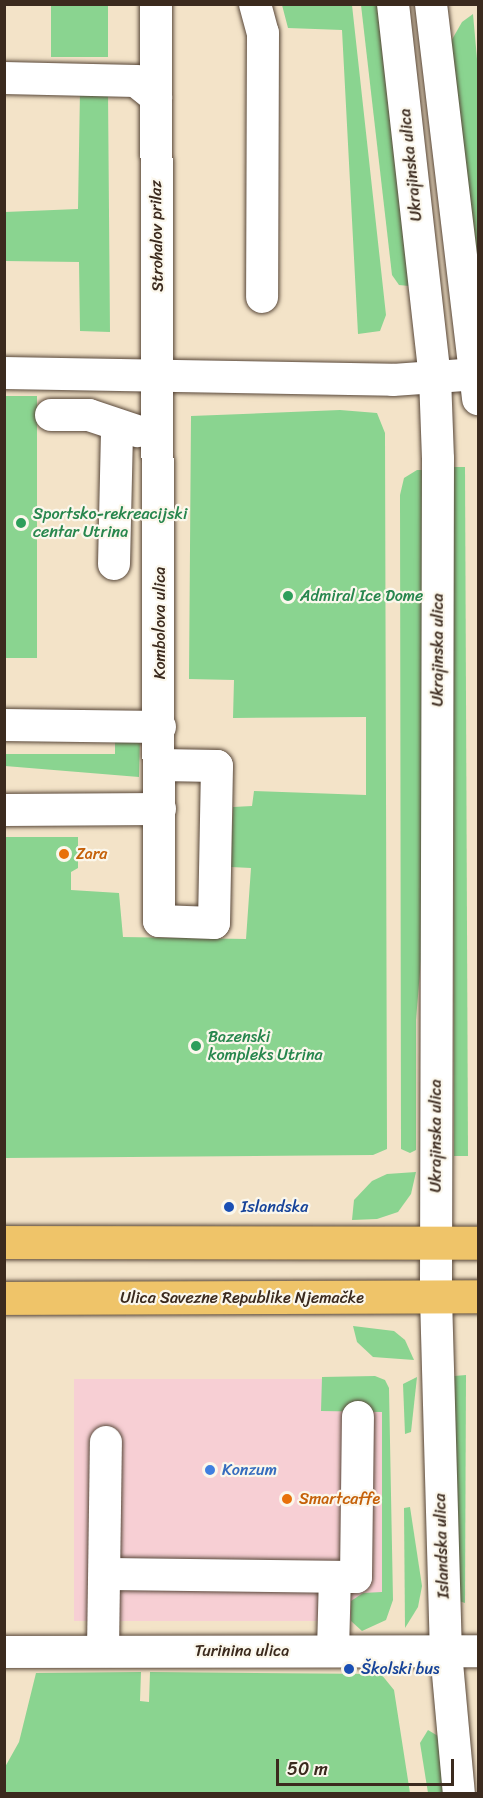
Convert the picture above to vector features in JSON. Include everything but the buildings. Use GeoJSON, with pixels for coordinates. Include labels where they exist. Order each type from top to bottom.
{"type":"FeatureCollection","features":[{"type":"Feature","properties":{"kind":"main road"},"geometry":{"type":"LineString","coordinates":[[4,1242],[478,1244]]}},
{"type":"Feature","properties":{"kind":"main road","name":"Ulica Savezne Republike Njemačke"},"geometry":{"type":"LineString","coordinates":[[4,1298],[478,1296]]}},
{"type":"Feature","properties":{"kind":"street","name":"Strohalov prilaz"},"geometry":{"type":"LineString","coordinates":[[156,4],[159,375]]}},
{"type":"Feature","properties":{"kind":"street"},"geometry":{"type":"LineString","coordinates":[[255,4],[263,33],[262,297]]}},
{"type":"Feature","properties":{"kind":"street","name":"Ukrajinska ulica"},"geometry":{"type":"LineString","coordinates":[[393,4],[435,377],[438,459],[436,1297]]}},
{"type":"Feature","properties":{"kind":"street"},"geometry":{"type":"LineString","coordinates":[[4,373],[393,380],[435,377],[478,382],[431,4]]}},
{"type":"Feature","properties":{"kind":"street"},"geometry":{"type":"LineString","coordinates":[[4,78],[136,81],[156,97]]}},
{"type":"Feature","properties":{"kind":"street","name":"Kombolova ulica"},"geometry":{"type":"LineString","coordinates":[[159,375],[159,921],[214,923],[217,766],[160,765]]}},
{"type":"Feature","properties":{"kind":"street"},"geometry":{"type":"LineString","coordinates":[[51,415],[89,415],[117,427],[159,433]]}},
{"type":"Feature","properties":{"kind":"street"},"geometry":{"type":"LineString","coordinates":[[114,564],[117,427]]}},
{"type":"Feature","properties":{"kind":"street"},"geometry":{"type":"LineString","coordinates":[[4,725],[160,727]]}},
{"type":"Feature","properties":{"kind":"street"},"geometry":{"type":"LineString","coordinates":[[4,810],[160,809]]}},
{"type":"Feature","properties":{"kind":"street","name":"Islandska ulica"},"geometry":{"type":"LineString","coordinates":[[436,1297],[446,1652],[459,1794]]}},
{"type":"Feature","properties":{"kind":"street"},"geometry":{"type":"LineString","coordinates":[[105,1574],[356,1577],[358,1417]]}},
{"type":"Feature","properties":{"kind":"street"},"geometry":{"type":"LineString","coordinates":[[104,1651],[106,1442]]}},
{"type":"Feature","properties":{"kind":"street"},"geometry":{"type":"LineString","coordinates":[[333,1651],[335,1576]]}},
{"type":"Feature","properties":{"kind":"street","name":"Turinina ulica"},"geometry":{"type":"LineString","coordinates":[[4,1652],[478,1651]]}},
{"type":"Feature","properties":{"kind":"shaded area"},"geometry":{"type":"Polygon","coordinates":[[[74,1379],[382,1379],[382,1621],[74,1621],[74,1379]]]}},
{"type":"Feature","properties":{"kind":"green space"},"geometry":{"type":"Polygon","coordinates":[[[51,5],[108,5],[108,57],[51,57],[51,5]]]}},
{"type":"Feature","properties":{"kind":"green space"},"geometry":{"type":"Polygon","coordinates":[[[282,5],[352,5],[386,315],[380,331],[358,334],[342,30],[288,28],[282,5]]]}},
{"type":"Feature","properties":{"kind":"green space"},"geometry":{"type":"Polygon","coordinates":[[[361,5],[377,5],[409,286],[399,285],[392,275],[361,5]]]}},
{"type":"Feature","properties":{"kind":"green space"},"geometry":{"type":"Polygon","coordinates":[[[473,14],[478,70],[478,291],[450,43],[462,22],[473,14]]]}},
{"type":"Feature","properties":{"kind":"green space"},"geometry":{"type":"Polygon","coordinates":[[[80,90],[108,92],[110,332],[80,331],[79,262],[5,261],[5,212],[78,209],[80,90]]]}},
{"type":"Feature","properties":{"kind":"green space","name":"Sportsko-rekreacijski centar Utrina"},"geometry":{"type":"Polygon","coordinates":[[[5,396],[37,396],[37,658],[5,658],[5,396]]]}},
{"type":"Feature","properties":{"kind":"green space"},"geometry":{"type":"Polygon","coordinates":[[[340,410],[377,413],[385,433],[387,1149],[373,1155],[5,1158],[4,837],[78,837],[78,868],[71,872],[71,890],[119,893],[123,937],[246,939],[251,868],[231,867],[233,807],[252,806],[254,791],[366,795],[366,717],[233,718],[234,680],[189,679],[191,416],[340,410]]]}},
{"type":"Feature","properties":{"kind":"green space"},"geometry":{"type":"Polygon","coordinates":[[[453,467],[465,467],[468,1156],[454,1156],[453,467]]]}},
{"type":"Feature","properties":{"kind":"green space"},"geometry":{"type":"Polygon","coordinates":[[[417,470],[423,470],[425,912],[416,1020],[416,1150],[410,1153],[401,1149],[400,495],[404,478],[417,470]]]}},
{"type":"Feature","properties":{"kind":"green space"},"geometry":{"type":"Polygon","coordinates":[[[115,736],[140,738],[139,777],[5,766],[4,754],[115,754],[115,736]]]}},
{"type":"Feature","properties":{"kind":"green space"},"geometry":{"type":"Polygon","coordinates":[[[416,1172],[411,1194],[398,1212],[377,1219],[352,1220],[354,1200],[372,1181],[387,1174],[416,1172]]]}},
{"type":"Feature","properties":{"kind":"green space"},"geometry":{"type":"Polygon","coordinates":[[[353,1326],[394,1331],[405,1340],[414,1360],[373,1357],[357,1342],[353,1326]]]}},
{"type":"Feature","properties":{"kind":"green space"},"geometry":{"type":"Polygon","coordinates":[[[466,1375],[465,1603],[459,1601],[454,1376],[466,1375]]]}},
{"type":"Feature","properties":{"kind":"green space"},"geometry":{"type":"Polygon","coordinates":[[[375,1376],[385,1380],[389,1388],[393,1600],[386,1620],[362,1631],[351,1621],[351,1601],[363,1593],[382,1592],[382,1412],[321,1411],[322,1377],[375,1376]]]}},
{"type":"Feature","properties":{"kind":"green space"},"geometry":{"type":"Polygon","coordinates":[[[417,1377],[411,1432],[405,1434],[403,1384],[417,1377]]]}},
{"type":"Feature","properties":{"kind":"green space"},"geometry":{"type":"Polygon","coordinates":[[[410,1507],[422,1586],[418,1607],[405,1628],[404,1508],[410,1507]]]}},
{"type":"Feature","properties":{"kind":"green space"},"geometry":{"type":"Polygon","coordinates":[[[141,1672],[140,1701],[149,1702],[150,1672],[381,1674],[394,1690],[410,1793],[5,1793],[5,1767],[19,1742],[36,1673],[141,1672]]]}},
{"type":"Feature","properties":{"kind":"green space"},"geometry":{"type":"Polygon","coordinates":[[[428,1730],[438,1736],[445,1793],[428,1793],[420,1743],[428,1730]]]}},
{"type":"Feature","properties":{"kind":"place","name":"Sportsko-rekreacijski centar Utrina"},"geometry":{"type":"Point","coordinates":[21,523]}},
{"type":"Feature","properties":{"kind":"place","name":"Admiral Ice Dome"},"geometry":{"type":"Point","coordinates":[288,596]}},
{"type":"Feature","properties":{"kind":"place","name":"Zara"},"geometry":{"type":"Point","coordinates":[64,854]}},
{"type":"Feature","properties":{"kind":"place","name":"Bazenski kompleks Utrina"},"geometry":{"type":"Point","coordinates":[196,1046]}},
{"type":"Feature","properties":{"kind":"place","name":"Islandska"},"geometry":{"type":"Point","coordinates":[229,1207]}},
{"type":"Feature","properties":{"kind":"place","name":"Konzum"},"geometry":{"type":"Point","coordinates":[210,1470]}},
{"type":"Feature","properties":{"kind":"place","name":"Smartcaffe"},"geometry":{"type":"Point","coordinates":[287,1499]}},
{"type":"Feature","properties":{"kind":"place","name":"Školski bus"},"geometry":{"type":"Point","coordinates":[349,1669]}}]}
